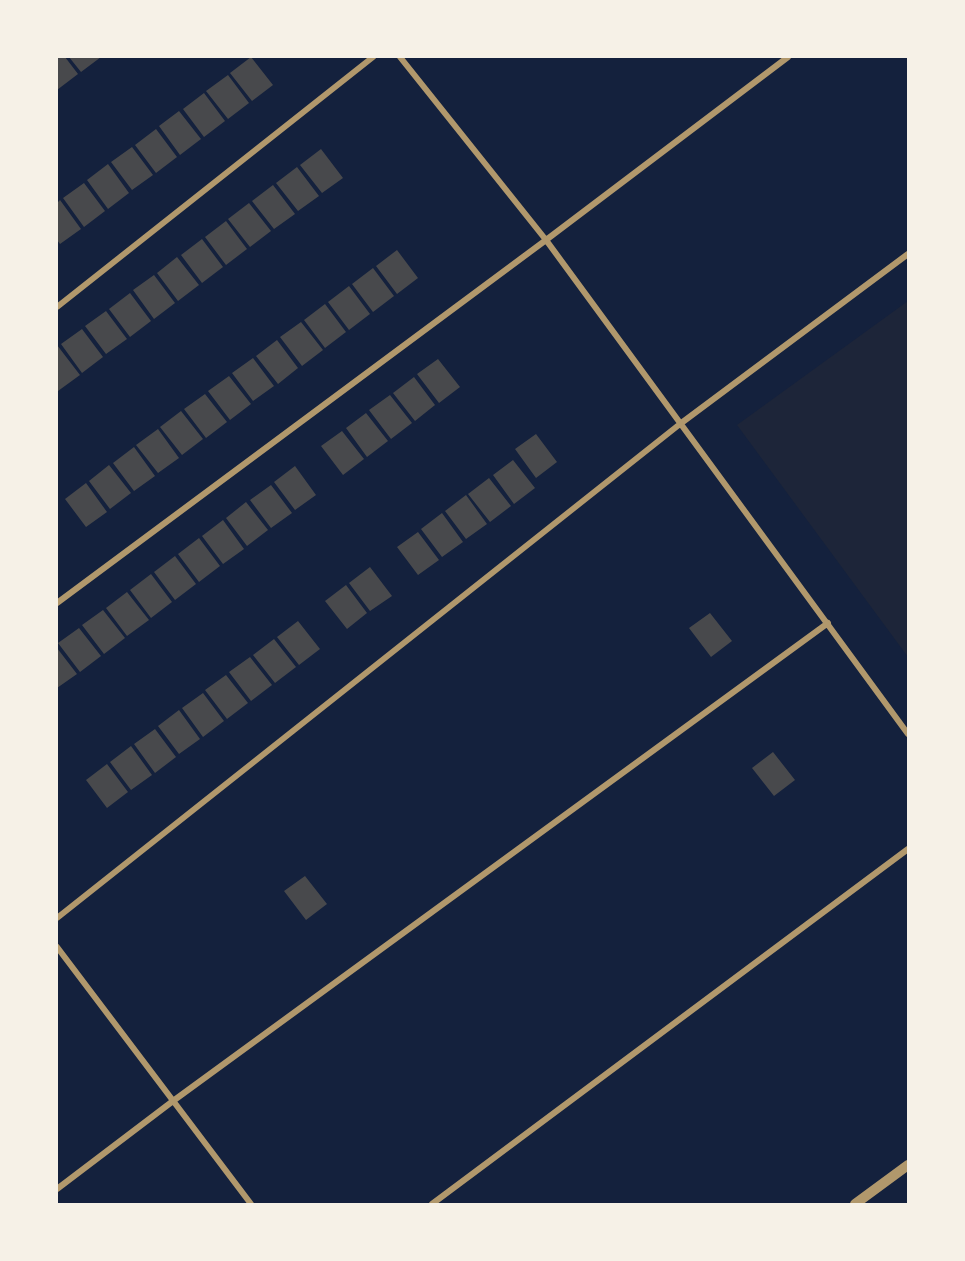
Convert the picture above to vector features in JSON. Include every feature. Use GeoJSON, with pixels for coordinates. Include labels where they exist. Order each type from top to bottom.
{"type":"FeatureCollection","features":[{"type":"Feature","properties":{"kind":"street"},"geometry":{"type":"LineString","coordinates":[[57,307],[373,57]]}},
{"type":"Feature","properties":{"kind":"street"},"geometry":{"type":"LineString","coordinates":[[400,57],[546,240],[908,734]]}},
{"type":"Feature","properties":{"kind":"street"},"geometry":{"type":"LineString","coordinates":[[57,603],[788,57]]}},
{"type":"Feature","properties":{"kind":"street"},"geometry":{"type":"LineString","coordinates":[[57,918],[680,424],[908,254]]}},
{"type":"Feature","properties":{"kind":"street"},"geometry":{"type":"LineString","coordinates":[[57,1189],[173,1101],[828,623]]}},
{"type":"Feature","properties":{"kind":"street"},"geometry":{"type":"LineString","coordinates":[[432,1204],[908,849]]}},
{"type":"Feature","properties":{"kind":"street"},"geometry":{"type":"LineString","coordinates":[[57,947],[251,1204]]}},
{"type":"Feature","properties":{"kind":"street"},"geometry":{"type":"LineString","coordinates":[[855,1204],[908,1165]]}},
{"type":"Feature","properties":{"kind":"shaded area"},"geometry":{"type":"Polygon","coordinates":[[[908,301],[908,657],[737,425],[908,301]]]}},
{"type":"Feature","properties":{"kind":"building"},"geometry":{"type":"Polygon","coordinates":[[[57,57],[65,57],[78,74],[57,90],[57,57]]]}},
{"type":"Feature","properties":{"kind":"building"},"geometry":{"type":"Polygon","coordinates":[[[69,57],[101,57],[81,72],[69,57]]]}},
{"type":"Feature","properties":{"kind":"building"},"geometry":{"type":"Polygon","coordinates":[[[251,57],[273,85],[252,101],[230,73],[251,57]]]}},
{"type":"Feature","properties":{"kind":"building"},"geometry":{"type":"Polygon","coordinates":[[[228,75],[249,103],[228,119],[206,91],[228,75]]]}},
{"type":"Feature","properties":{"kind":"building"},"geometry":{"type":"Polygon","coordinates":[[[204,93],[225,121],[204,137],[183,109],[204,93]]]}},
{"type":"Feature","properties":{"kind":"building"},"geometry":{"type":"Polygon","coordinates":[[[179,111],[201,139],[180,155],[159,126],[179,111]]]}},
{"type":"Feature","properties":{"kind":"building"},"geometry":{"type":"Polygon","coordinates":[[[156,129],[177,157],[156,173],[135,145],[156,129]]]}},
{"type":"Feature","properties":{"kind":"building"},"geometry":{"type":"Polygon","coordinates":[[[132,147],[153,175],[132,190],[111,162],[132,147]]]}},
{"type":"Feature","properties":{"kind":"building"},"geometry":{"type":"Polygon","coordinates":[[[321,149],[343,178],[322,193],[300,165],[321,149]]]}},
{"type":"Feature","properties":{"kind":"building"},"geometry":{"type":"Polygon","coordinates":[[[108,164],[129,193],[108,209],[87,180],[108,164]]]}},
{"type":"Feature","properties":{"kind":"building"},"geometry":{"type":"Polygon","coordinates":[[[297,167],[319,196],[298,211],[276,183],[297,167]]]}},
{"type":"Feature","properties":{"kind":"building"},"geometry":{"type":"Polygon","coordinates":[[[84,183],[105,211],[84,227],[63,198],[84,183]]]}},
{"type":"Feature","properties":{"kind":"building"},"geometry":{"type":"Polygon","coordinates":[[[273,185],[295,214],[274,229],[252,201],[273,185]]]}},
{"type":"Feature","properties":{"kind":"building"},"geometry":{"type":"Polygon","coordinates":[[[60,200],[81,229],[60,244],[57,240],[57,203],[60,200]]]}},
{"type":"Feature","properties":{"kind":"building"},"geometry":{"type":"Polygon","coordinates":[[[249,203],[271,231],[250,247],[228,219],[249,203]]]}},
{"type":"Feature","properties":{"kind":"building"},"geometry":{"type":"Polygon","coordinates":[[[226,221],[247,249],[226,265],[205,237],[226,221]]]}},
{"type":"Feature","properties":{"kind":"building"},"geometry":{"type":"Polygon","coordinates":[[[202,239],[223,267],[202,283],[181,255],[202,239]]]}},
{"type":"Feature","properties":{"kind":"building"},"geometry":{"type":"Polygon","coordinates":[[[397,250],[418,278],[397,294],[376,266],[397,250]]]}},
{"type":"Feature","properties":{"kind":"building"},"geometry":{"type":"Polygon","coordinates":[[[177,257],[199,285],[178,301],[157,273],[177,257]]]}},
{"type":"Feature","properties":{"kind":"building"},"geometry":{"type":"Polygon","coordinates":[[[373,268],[394,296],[373,312],[352,284],[373,268]]]}},
{"type":"Feature","properties":{"kind":"building"},"geometry":{"type":"Polygon","coordinates":[[[154,275],[175,303],[154,319],[133,290],[154,275]]]}},
{"type":"Feature","properties":{"kind":"building"},"geometry":{"type":"Polygon","coordinates":[[[349,286],[370,314],[349,330],[328,302],[349,286]]]}},
{"type":"Feature","properties":{"kind":"building"},"geometry":{"type":"Polygon","coordinates":[[[130,293],[151,321],[130,337],[109,309],[130,293]]]}},
{"type":"Feature","properties":{"kind":"building"},"geometry":{"type":"Polygon","coordinates":[[[325,304],[346,332],[325,348],[304,320],[325,304]]]}},
{"type":"Feature","properties":{"kind":"building"},"geometry":{"type":"Polygon","coordinates":[[[106,311],[127,339],[106,354],[85,326],[106,311]]]}},
{"type":"Feature","properties":{"kind":"building"},"geometry":{"type":"Polygon","coordinates":[[[301,322],[323,350],[302,366],[280,337],[301,322]]]}},
{"type":"Feature","properties":{"kind":"building"},"geometry":{"type":"Polygon","coordinates":[[[82,329],[103,357],[82,373],[61,344],[82,329]]]}},
{"type":"Feature","properties":{"kind":"building"},"geometry":{"type":"Polygon","coordinates":[[[277,340],[298,368],[278,384],[256,356],[277,340]]]}},
{"type":"Feature","properties":{"kind":"building"},"geometry":{"type":"Polygon","coordinates":[[[57,345],[80,375],[58,391],[57,389],[57,345]]]}},
{"type":"Feature","properties":{"kind":"building"},"geometry":{"type":"Polygon","coordinates":[[[253,358],[274,386],[253,401],[232,373],[253,358]]]}},
{"type":"Feature","properties":{"kind":"building"},"geometry":{"type":"Polygon","coordinates":[[[438,359],[460,387],[439,403],[417,374],[438,359]]]}},
{"type":"Feature","properties":{"kind":"building"},"geometry":{"type":"Polygon","coordinates":[[[229,376],[251,404],[230,420],[208,391],[229,376]]]}},
{"type":"Feature","properties":{"kind":"building"},"geometry":{"type":"Polygon","coordinates":[[[414,377],[435,405],[415,421],[393,393],[414,377]]]}},
{"type":"Feature","properties":{"kind":"building"},"geometry":{"type":"Polygon","coordinates":[[[205,394],[227,422],[206,438],[184,409],[205,394]]]}},
{"type":"Feature","properties":{"kind":"building"},"geometry":{"type":"Polygon","coordinates":[[[390,395],[412,423],[391,439],[369,410],[390,395]]]}},
{"type":"Feature","properties":{"kind":"building"},"geometry":{"type":"Polygon","coordinates":[[[181,411],[203,439],[182,455],[160,427],[181,411]]]}},
{"type":"Feature","properties":{"kind":"building"},"geometry":{"type":"Polygon","coordinates":[[[366,413],[388,441],[367,457],[346,428],[366,413]]]}},
{"type":"Feature","properties":{"kind":"building"},"geometry":{"type":"Polygon","coordinates":[[[158,429],[179,458],[158,473],[136,445],[158,429]]]}},
{"type":"Feature","properties":{"kind":"building"},"geometry":{"type":"Polygon","coordinates":[[[342,431],[364,459],[343,475],[321,446],[342,431]]]}},
{"type":"Feature","properties":{"kind":"building"},"geometry":{"type":"Polygon","coordinates":[[[536,434],[557,462],[536,478],[515,449],[536,434]]]}},
{"type":"Feature","properties":{"kind":"building"},"geometry":{"type":"Polygon","coordinates":[[[134,447],[155,476],[134,491],[113,463],[134,447]]]}},
{"type":"Feature","properties":{"kind":"building"},"geometry":{"type":"Polygon","coordinates":[[[513,460],[535,488],[514,504],[493,475],[513,460]]]}},
{"type":"Feature","properties":{"kind":"building"},"geometry":{"type":"Polygon","coordinates":[[[109,465],[131,493],[110,509],[89,481],[109,465]]]}},
{"type":"Feature","properties":{"kind":"building"},"geometry":{"type":"Polygon","coordinates":[[[295,466],[316,495],[295,510],[274,482],[295,466]]]}},
{"type":"Feature","properties":{"kind":"building"},"geometry":{"type":"Polygon","coordinates":[[[489,478],[511,506],[490,522],[468,494],[489,478]]]}},
{"type":"Feature","properties":{"kind":"building"},"geometry":{"type":"Polygon","coordinates":[[[86,483],[107,512],[86,527],[65,499],[86,483]]]}},
{"type":"Feature","properties":{"kind":"building"},"geometry":{"type":"Polygon","coordinates":[[[271,485],[292,513],[271,528],[250,500],[271,485]]]}},
{"type":"Feature","properties":{"kind":"building"},"geometry":{"type":"Polygon","coordinates":[[[466,495],[487,524],[466,539],[445,511],[466,495]]]}},
{"type":"Feature","properties":{"kind":"building"},"geometry":{"type":"Polygon","coordinates":[[[246,502],[268,530],[247,546],[226,518],[246,502]]]}},
{"type":"Feature","properties":{"kind":"building"},"geometry":{"type":"Polygon","coordinates":[[[442,513],[463,542],[442,557],[421,529],[442,513]]]}},
{"type":"Feature","properties":{"kind":"building"},"geometry":{"type":"Polygon","coordinates":[[[223,520],[244,549],[223,564],[202,536],[223,520]]]}},
{"type":"Feature","properties":{"kind":"building"},"geometry":{"type":"Polygon","coordinates":[[[418,532],[439,560],[418,575],[397,547],[418,532]]]}},
{"type":"Feature","properties":{"kind":"building"},"geometry":{"type":"Polygon","coordinates":[[[199,538],[220,566],[199,582],[178,554],[199,538]]]}},
{"type":"Feature","properties":{"kind":"building"},"geometry":{"type":"Polygon","coordinates":[[[175,556],[196,584],[175,600],[154,572],[175,556]]]}},
{"type":"Feature","properties":{"kind":"building"},"geometry":{"type":"Polygon","coordinates":[[[370,567],[392,596],[370,611],[349,583],[370,567]]]}},
{"type":"Feature","properties":{"kind":"building"},"geometry":{"type":"Polygon","coordinates":[[[151,574],[172,602],[151,618],[130,590],[151,574]]]}},
{"type":"Feature","properties":{"kind":"building"},"geometry":{"type":"Polygon","coordinates":[[[346,585],[367,613],[347,629],[325,601],[346,585]]]}},
{"type":"Feature","properties":{"kind":"building"},"geometry":{"type":"Polygon","coordinates":[[[127,592],[149,620],[127,636],[106,608],[127,592]]]}},
{"type":"Feature","properties":{"kind":"building"},"geometry":{"type":"Polygon","coordinates":[[[103,610],[125,638],[104,654],[82,625],[103,610]]]}},
{"type":"Feature","properties":{"kind":"building"},"geometry":{"type":"Polygon","coordinates":[[[710,613],[732,641],[711,657],[689,628],[710,613]]]}},
{"type":"Feature","properties":{"kind":"building"},"geometry":{"type":"Polygon","coordinates":[[[298,621],[320,649],[299,665],[277,637],[298,621]]]}},
{"type":"Feature","properties":{"kind":"building"},"geometry":{"type":"Polygon","coordinates":[[[79,628],[101,656],[80,672],[58,643],[79,628]]]}},
{"type":"Feature","properties":{"kind":"building"},"geometry":{"type":"Polygon","coordinates":[[[274,639],[296,667],[275,683],[253,655],[274,639]]]}},
{"type":"Feature","properties":{"kind":"building"},"geometry":{"type":"Polygon","coordinates":[[[57,648],[77,674],[57,688],[57,648]]]}},
{"type":"Feature","properties":{"kind":"building"},"geometry":{"type":"Polygon","coordinates":[[[250,657],[272,685],[251,701],[229,672],[250,657]]]}},
{"type":"Feature","properties":{"kind":"building"},"geometry":{"type":"Polygon","coordinates":[[[226,675],[248,703],[227,719],[205,690],[226,675]]]}},
{"type":"Feature","properties":{"kind":"building"},"geometry":{"type":"Polygon","coordinates":[[[203,693],[224,721],[203,737],[182,708],[203,693]]]}},
{"type":"Feature","properties":{"kind":"building"},"geometry":{"type":"Polygon","coordinates":[[[179,710],[200,739],[179,754],[158,726],[179,710]]]}},
{"type":"Feature","properties":{"kind":"building"},"geometry":{"type":"Polygon","coordinates":[[[155,729],[176,757],[155,773],[134,744],[155,729]]]}},
{"type":"Feature","properties":{"kind":"building"},"geometry":{"type":"Polygon","coordinates":[[[131,746],[152,775],[131,790],[110,762],[131,746]]]}},
{"type":"Feature","properties":{"kind":"building"},"geometry":{"type":"Polygon","coordinates":[[[773,752],[795,780],[774,796],[752,768],[773,752]]]}},
{"type":"Feature","properties":{"kind":"building"},"geometry":{"type":"Polygon","coordinates":[[[107,764],[128,792],[107,808],[86,780],[107,764]]]}},
{"type":"Feature","properties":{"kind":"building"},"geometry":{"type":"Polygon","coordinates":[[[305,876],[327,904],[306,920],[284,891],[305,876]]]}}]}
